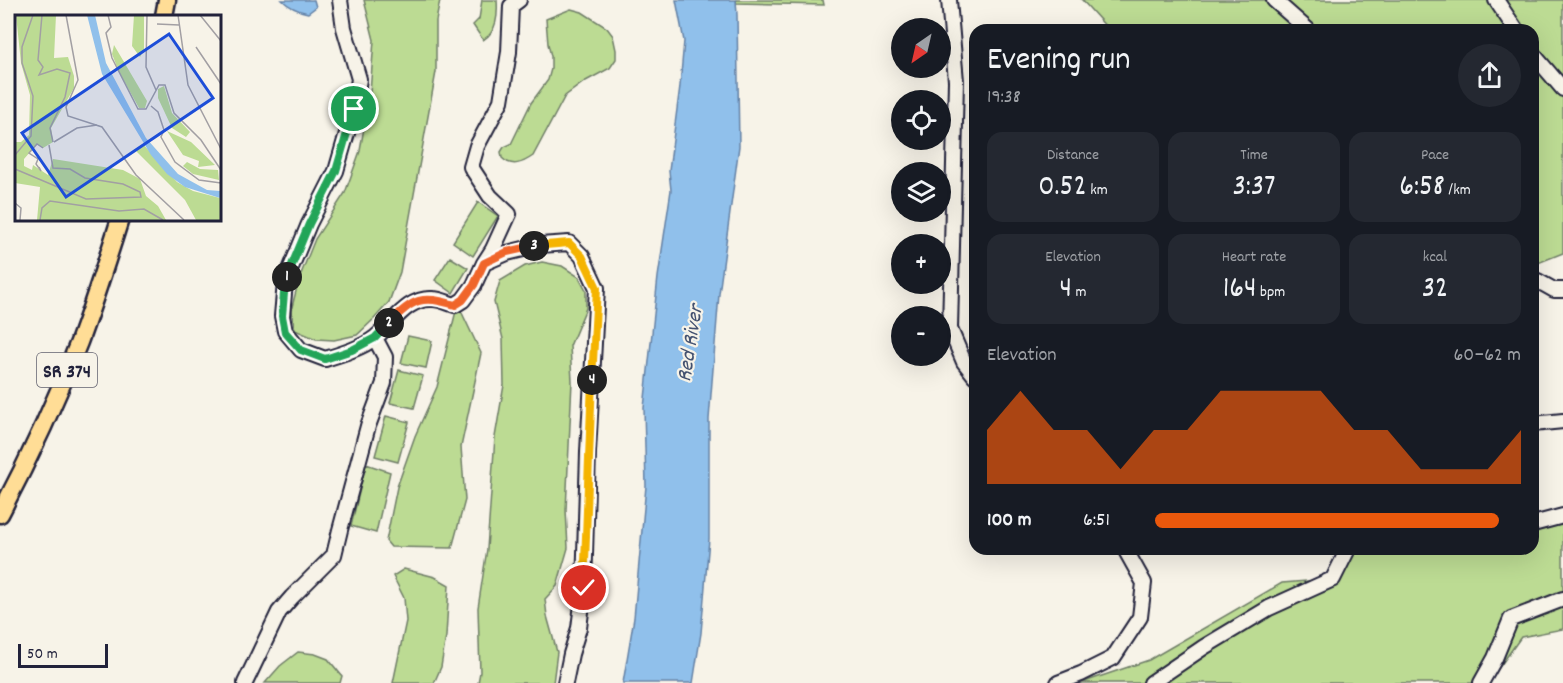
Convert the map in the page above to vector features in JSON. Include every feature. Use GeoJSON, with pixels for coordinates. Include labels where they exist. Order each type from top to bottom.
{"type":"FeatureCollection","features":[{"type":"Feature","properties":{"kind":"main road"},"geometry":{"type":"LineString","coordinates":[[165,15],[167,0]]}},
{"type":"Feature","properties":{"kind":"main road","name":"SR 374"},"geometry":{"type":"LineString","coordinates":[[0,514],[44,425],[78,343],[120,220]]}},
{"type":"Feature","properties":{"kind":"street"},"geometry":{"type":"LineString","coordinates":[[340,0],[344,28],[359,79],[354,109],[336,171],[309,224],[285,282],[282,316],[285,332],[301,350],[325,359],[352,350],[375,338],[399,313],[418,300],[434,299],[455,305],[463,300],[474,285],[509,214],[489,196],[471,167],[477,146],[501,101],[509,52],[511,6],[519,0]]}},
{"type":"Feature","properties":{"kind":"street"},"geometry":{"type":"LineString","coordinates":[[949,0],[956,81],[950,328],[969,363]]}},
{"type":"Feature","properties":{"kind":"street"},"geometry":{"type":"LineString","coordinates":[[1274,0],[1301,24]]}},
{"type":"Feature","properties":{"kind":"street"},"geometry":{"type":"LineString","coordinates":[[1496,0],[1512,24]]}},
{"type":"Feature","properties":{"kind":"street"},"geometry":{"type":"LineString","coordinates":[[1539,61],[1563,89]]}},
{"type":"Feature","properties":{"kind":"street"},"geometry":{"type":"LineString","coordinates":[[484,263],[507,252],[540,245],[569,243],[582,256],[597,288],[588,452],[584,588],[579,628],[565,683]]}},
{"type":"Feature","properties":{"kind":"street"},"geometry":{"type":"LineString","coordinates":[[1539,282],[1554,290],[1563,290]]}},
{"type":"Feature","properties":{"kind":"street"},"geometry":{"type":"LineString","coordinates":[[245,683],[279,612],[334,555],[368,426],[384,383],[385,357],[375,338]]}},
{"type":"Feature","properties":{"kind":"street"},"geometry":{"type":"LineString","coordinates":[[1539,423],[1563,421]]}},
{"type":"Feature","properties":{"kind":"street"},"geometry":{"type":"LineString","coordinates":[[1539,522],[1563,516]]}},
{"type":"Feature","properties":{"kind":"street"},"geometry":{"type":"LineString","coordinates":[[1058,683],[1113,658],[1140,617],[1144,583],[1128,555]]}},
{"type":"Feature","properties":{"kind":"street"},"geometry":{"type":"LineString","coordinates":[[1151,683],[1204,647],[1269,608],[1332,579],[1345,555]]}},
{"type":"Feature","properties":{"kind":"street"},"geometry":{"type":"LineString","coordinates":[[1481,683],[1495,658],[1511,619],[1563,599]]}},
{"type":"Feature","properties":{"kind":"green space"},"geometry":{"type":"Polygon","coordinates":[[[364,0],[440,0],[436,21],[436,72],[400,272],[389,302],[357,335],[334,340],[316,339],[295,330],[291,311],[299,279],[315,239],[345,193],[360,151],[370,93],[374,40],[364,0]]]}},
{"type":"Feature","properties":{"kind":"green space"},"geometry":{"type":"Polygon","coordinates":[[[482,0],[497,0],[497,17],[494,28],[483,40],[473,25],[479,19],[482,0]]]}},
{"type":"Feature","properties":{"kind":"green space"},"geometry":{"type":"Polygon","coordinates":[[[736,0],[823,0],[824,5],[736,3],[736,0]]]}},
{"type":"Feature","properties":{"kind":"green space"},"geometry":{"type":"Polygon","coordinates":[[[1082,0],[1563,0],[1563,253],[1539,263],[1539,24],[1104,24],[1082,0]]]}},
{"type":"Feature","properties":{"kind":"green space"},"geometry":{"type":"Polygon","coordinates":[[[571,9],[582,12],[607,28],[613,36],[616,59],[610,68],[584,82],[565,96],[533,156],[521,162],[510,163],[502,158],[501,152],[504,147],[511,144],[531,103],[548,80],[551,69],[546,19],[571,9]]]}},
{"type":"Feature","properties":{"kind":"green space"},"geometry":{"type":"Polygon","coordinates":[[[478,202],[498,216],[473,256],[453,242],[478,202]]]}},
{"type":"Feature","properties":{"kind":"green space"},"geometry":{"type":"Polygon","coordinates":[[[450,257],[468,268],[453,293],[435,280],[450,257]]]}},
{"type":"Feature","properties":{"kind":"green space"},"geometry":{"type":"Polygon","coordinates":[[[542,262],[562,266],[579,277],[586,290],[586,308],[570,346],[572,381],[566,510],[568,548],[557,586],[545,599],[547,616],[557,652],[553,683],[478,683],[480,672],[478,608],[487,549],[495,437],[504,385],[503,339],[494,302],[500,281],[525,266],[542,262]]]}},
{"type":"Feature","properties":{"kind":"green space"},"geometry":{"type":"Polygon","coordinates":[[[456,311],[461,311],[481,353],[461,447],[465,500],[452,548],[391,547],[386,541],[397,487],[415,436],[437,387],[456,311]]]}},
{"type":"Feature","properties":{"kind":"green space"},"geometry":{"type":"Polygon","coordinates":[[[408,336],[432,341],[426,368],[401,363],[408,336]]]}},
{"type":"Feature","properties":{"kind":"green space"},"geometry":{"type":"Polygon","coordinates":[[[399,370],[423,376],[414,408],[390,403],[399,370]]]}},
{"type":"Feature","properties":{"kind":"green space"},"geometry":{"type":"Polygon","coordinates":[[[386,416],[409,422],[398,462],[375,456],[386,416]]]}},
{"type":"Feature","properties":{"kind":"green space"},"geometry":{"type":"Polygon","coordinates":[[[366,464],[390,472],[376,533],[351,526],[366,464]]]}},
{"type":"Feature","properties":{"kind":"green space"},"geometry":{"type":"Polygon","coordinates":[[[1563,516],[1563,629],[1521,637],[1488,683],[1081,683],[1149,660],[1282,583],[1332,579],[1345,555],[1539,555],[1539,522],[1563,516]]]}},
{"type":"Feature","properties":{"kind":"green space"},"geometry":{"type":"Polygon","coordinates":[[[404,569],[435,577],[449,585],[446,636],[441,667],[434,683],[393,683],[406,621],[404,598],[393,576],[404,569]]]}},
{"type":"Feature","properties":{"kind":"green space"},"geometry":{"type":"Polygon","coordinates":[[[298,652],[315,654],[328,659],[342,676],[340,683],[265,683],[280,666],[298,652]]]}},
{"type":"Feature","properties":{"kind":"water"},"geometry":{"type":"Polygon","coordinates":[[[282,0],[314,0],[316,7],[308,13],[282,0]]]}},
{"type":"Feature","properties":{"kind":"water","name":"Red River"},"geometry":{"type":"Polygon","coordinates":[[[676,0],[736,0],[737,15],[739,146],[719,294],[709,419],[709,539],[701,633],[693,683],[623,683],[634,618],[646,486],[644,408],[658,277],[671,190],[669,171],[684,41],[676,0]]]}},
{"type":"Feature","properties":{"kind":"route"},"geometry":{"type":"LineString","coordinates":[[354,109],[336,171],[309,224],[285,282],[282,316],[285,332],[301,350],[325,359],[352,350],[375,338],[399,313],[418,300],[434,299],[455,305],[463,300],[474,285],[484,263],[507,252],[540,245],[569,243],[582,256],[597,288],[588,452],[584,588]]}}]}
